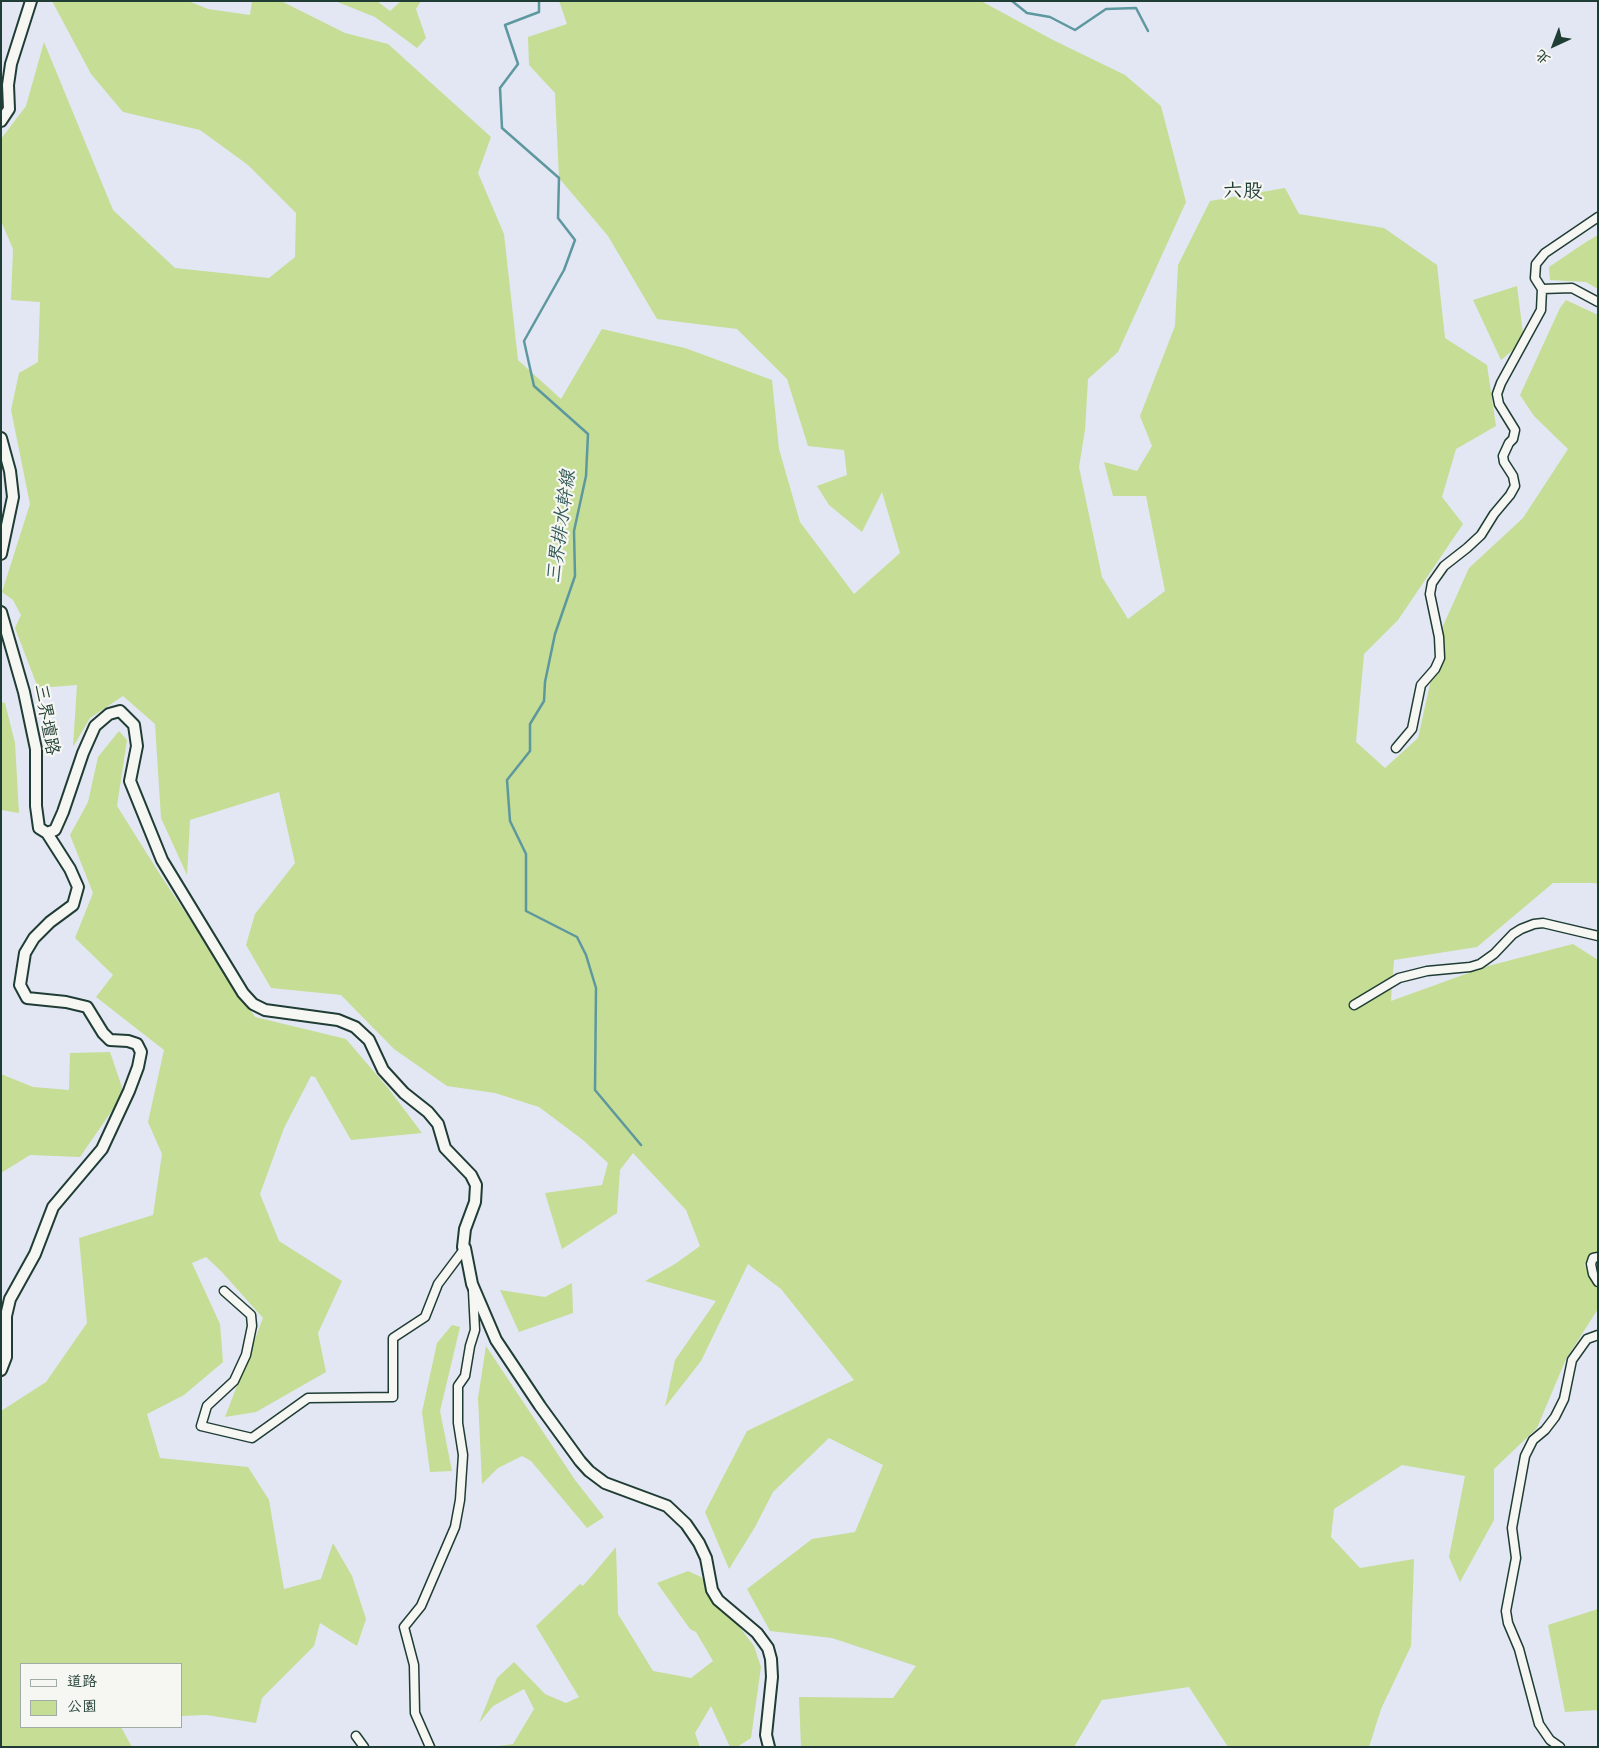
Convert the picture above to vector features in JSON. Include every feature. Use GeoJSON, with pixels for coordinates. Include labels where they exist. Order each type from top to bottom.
{"type":"FeatureCollection","features":[{"type":"Feature","properties":{"kind":"street"},"geometry":{"type":"LineString","coordinates":[[1,121],[9,109],[8,84],[11,64],[31,1]]}},
{"type":"Feature","properties":{"kind":"street"},"geometry":{"type":"LineString","coordinates":[[1396,748],[1412,729],[1421,685],[1435,669],[1440,658],[1439,637],[1430,594],[1432,583],[1444,566],[1481,534],[1515,486],[1513,476],[1504,462],[1503,456],[1508,443],[1514,439],[1515,430],[1499,404],[1496,394],[1541,310],[1542,290],[1535,278],[1536,264],[1545,253],[1598,217]]}},
{"type":"Feature","properties":{"kind":"street"},"geometry":{"type":"LineString","coordinates":[[1542,290],[1572,288],[1598,302]]}},
{"type":"Feature","properties":{"kind":"street"},"geometry":{"type":"LineString","coordinates":[[1,438],[10,471],[13,497],[1,554]]}},
{"type":"Feature","properties":{"kind":"street","name":"三界壇路"},"geometry":{"type":"LineString","coordinates":[[1,612],[24,692],[36,749],[38,820],[40,828],[47,833],[70,869],[78,887],[73,905],[50,922],[34,938],[25,953],[20,985],[27,998],[87,1006],[103,1033],[110,1040],[128,1041],[137,1044],[141,1052],[138,1067],[129,1091],[102,1150],[53,1207],[35,1254],[10,1299],[6,1316],[6,1357],[1,1370]]}},
{"type":"Feature","properties":{"kind":"street"},"geometry":{"type":"LineString","coordinates":[[47,833],[55,830],[95,726],[109,714],[120,711],[134,724],[137,746],[130,781],[162,860],[243,993],[253,1004],[265,1010],[338,1020],[355,1026],[369,1040],[383,1070],[404,1093],[428,1112],[438,1124],[445,1148],[471,1175],[476,1185],[475,1202],[465,1229],[463,1247],[465,1248],[472,1284],[475,1330],[465,1376],[458,1386],[458,1423],[463,1455],[460,1500],[455,1527],[421,1606],[404,1627],[414,1666],[415,1713],[430,1747]]}},
{"type":"Feature","properties":{"kind":"street"},"geometry":{"type":"LineString","coordinates":[[1354,1005],[1399,978],[1427,970],[1470,967],[1480,964],[1494,954],[1513,934],[1534,924],[1543,923],[1598,936]]}},
{"type":"Feature","properties":{"kind":"street"},"geometry":{"type":"LineString","coordinates":[[224,1290],[251,1315],[252,1326],[246,1355],[234,1381],[207,1406],[201,1426],[252,1438],[308,1398],[393,1397],[393,1338],[425,1317],[438,1284],[465,1248]]}},
{"type":"Feature","properties":{"kind":"street"},"geometry":{"type":"LineString","coordinates":[[1598,1257],[1593,1258],[1591,1264],[1593,1274],[1598,1282]]}},
{"type":"Feature","properties":{"kind":"street"},"geometry":{"type":"LineString","coordinates":[[472,1284],[496,1340],[580,1461],[605,1483],[667,1506],[680,1518],[699,1543],[706,1558],[712,1590],[718,1600],[757,1634],[768,1648],[772,1659],[766,1735],[769,1747]]}},
{"type":"Feature","properties":{"kind":"street"},"geometry":{"type":"LineString","coordinates":[[1560,1747],[1550,1740],[1539,1724],[1519,1649],[1508,1623],[1506,1611],[1516,1558],[1512,1528],[1525,1456],[1533,1440],[1545,1430],[1564,1399],[1572,1360],[1587,1339],[1598,1335]]}},
{"type":"Feature","properties":{"kind":"street"},"geometry":{"type":"LineString","coordinates":[[356,1736],[364,1747]]}},
{"type":"Feature","properties":{"kind":"green space"},"geometry":{"type":"Polygon","coordinates":[[[52,1],[188,1],[208,9],[250,15],[252,1],[281,1],[345,33],[388,44],[491,137],[478,173],[504,234],[518,360],[561,399],[602,329],[685,348],[772,380],[779,449],[800,522],[854,594],[900,553],[882,492],[862,532],[829,505],[817,486],[847,475],[844,450],[808,446],[787,379],[737,329],[657,319],[608,236],[559,178],[555,93],[529,65],[528,37],[567,24],[559,1],[981,1],[1053,40],[1125,75],[1161,106],[1186,202],[1118,352],[1088,379],[1085,430],[1079,467],[1102,577],[1128,619],[1165,591],[1146,496],[1113,496],[1104,462],[1137,471],[1152,446],[1140,416],[1175,326],[1178,265],[1210,201],[1285,188],[1299,214],[1384,228],[1437,265],[1445,338],[1487,365],[1496,426],[1456,449],[1442,497],[1463,524],[1398,620],[1364,654],[1356,742],[1385,768],[1418,738],[1443,626],[1469,568],[1523,518],[1568,449],[1534,416],[1520,395],[1560,308],[1566,300],[1598,315],[1598,886],[1596,883],[1553,883],[1477,947],[1394,960],[1391,1001],[1488,966],[1573,944],[1598,960],[1598,1257],[1584,1264],[1598,1287],[1598,1309],[1566,1359],[1537,1428],[1494,1469],[1494,1520],[1460,1582],[1449,1557],[1465,1476],[1402,1465],[1334,1509],[1331,1537],[1360,1568],[1414,1559],[1411,1646],[1381,1709],[1369,1747],[1228,1747],[1189,1687],[1102,1700],[1074,1747],[801,1747],[799,1697],[893,1698],[916,1666],[832,1638],[770,1631],[747,1589],[812,1539],[855,1532],[883,1465],[829,1438],[773,1492],[755,1527],[729,1569],[705,1512],[747,1431],[854,1380],[781,1289],[748,1264],[701,1361],[665,1407],[675,1360],[716,1301],[645,1281],[675,1264],[700,1246],[686,1210],[633,1153],[620,1170],[617,1213],[562,1249],[545,1193],[602,1185],[608,1163],[583,1140],[539,1107],[495,1093],[447,1086],[394,1049],[341,995],[271,988],[246,945],[255,914],[295,863],[279,792],[190,820],[187,875],[161,818],[155,724],[123,696],[90,718],[73,747],[77,685],[38,688],[15,628],[21,615],[13,600],[2,592],[30,504],[11,410],[19,373],[38,362],[40,302],[11,300],[13,249],[1,221],[1,139],[26,106],[44,42],[113,210],[175,268],[269,278],[295,257],[296,213],[248,165],[200,130],[123,112],[91,74],[52,1]]]}},
{"type":"Feature","properties":{"kind":"green space"},"geometry":{"type":"Polygon","coordinates":[[[335,1],[377,1],[390,11],[401,1],[421,1],[416,9],[426,38],[417,48],[375,17],[335,1]]]}},
{"type":"Feature","properties":{"kind":"green space"},"geometry":{"type":"Polygon","coordinates":[[[1598,235],[1598,289],[1586,282],[1550,280],[1549,267],[1598,235]]]}},
{"type":"Feature","properties":{"kind":"green space"},"geometry":{"type":"Polygon","coordinates":[[[1517,286],[1524,341],[1501,360],[1473,300],[1517,286]]]}},
{"type":"Feature","properties":{"kind":"green space"},"geometry":{"type":"Polygon","coordinates":[[[1,702],[5,703],[15,743],[19,813],[1,810],[1,702]]]}},
{"type":"Feature","properties":{"kind":"green space"},"geometry":{"type":"Polygon","coordinates":[[[119,731],[127,740],[117,806],[255,1017],[346,1039],[388,1088],[422,1133],[351,1140],[315,1077],[311,1076],[284,1128],[260,1194],[279,1241],[342,1281],[318,1333],[326,1372],[256,1412],[225,1417],[263,1318],[206,1257],[192,1263],[220,1324],[223,1362],[184,1395],[147,1414],[160,1458],[248,1467],[269,1500],[284,1589],[321,1579],[333,1543],[352,1576],[366,1619],[357,1646],[320,1623],[314,1646],[262,1698],[256,1723],[207,1715],[182,1716],[182,1663],[20,1663],[20,1728],[122,1728],[132,1747],[1,1747],[1,1411],[46,1382],[87,1323],[79,1238],[153,1215],[162,1154],[148,1122],[164,1050],[96,997],[113,975],[75,938],[93,893],[70,835],[88,802],[98,757],[119,731]]]}},
{"type":"Feature","properties":{"kind":"green space"},"geometry":{"type":"Polygon","coordinates":[[[110,1052],[124,1093],[80,1157],[30,1155],[1,1173],[1,1074],[33,1087],[69,1090],[70,1053],[110,1052]]]}},
{"type":"Feature","properties":{"kind":"green space"},"geometry":{"type":"Polygon","coordinates":[[[572,1283],[573,1313],[519,1332],[500,1290],[545,1297],[572,1283]]]}},
{"type":"Feature","properties":{"kind":"green space"},"geometry":{"type":"Polygon","coordinates":[[[452,1325],[460,1327],[440,1411],[452,1471],[430,1472],[422,1412],[437,1343],[452,1325]]]}},
{"type":"Feature","properties":{"kind":"green space"},"geometry":{"type":"Polygon","coordinates":[[[486,1346],[575,1480],[604,1517],[587,1528],[531,1461],[522,1456],[498,1468],[482,1484],[478,1398],[486,1346]]]}},
{"type":"Feature","properties":{"kind":"green space"},"geometry":{"type":"Polygon","coordinates":[[[616,1547],[618,1614],[653,1671],[691,1678],[713,1661],[696,1632],[690,1629],[657,1583],[688,1571],[701,1577],[754,1646],[761,1667],[751,1738],[737,1747],[730,1747],[711,1706],[695,1733],[700,1747],[492,1747],[513,1744],[534,1709],[524,1689],[493,1706],[479,1723],[497,1678],[514,1662],[545,1694],[566,1703],[579,1697],[536,1626],[580,1584],[583,1586],[616,1547]]]}},
{"type":"Feature","properties":{"kind":"green space"},"geometry":{"type":"Polygon","coordinates":[[[1598,1609],[1598,1710],[1565,1712],[1548,1625],[1598,1609]]]}},
{"type":"Feature","properties":{"kind":"waterway","name":"三界排水幹線"},"geometry":{"type":"LineString","coordinates":[[539,1],[539,12],[505,25],[518,64],[500,88],[502,128],[559,178],[558,218],[575,240],[564,270],[524,341],[534,386],[588,434],[586,476],[574,531],[575,576],[555,634],[545,682],[544,701],[530,724],[530,751],[507,780],[510,821],[526,854],[526,911],[577,937],[586,955],[596,988],[595,1090],[641,1145]]}},
{"type":"Feature","properties":{"kind":"waterway"},"geometry":{"type":"LineString","coordinates":[[1012,1],[1027,13],[1050,17],[1075,30],[1106,9],[1136,8],[1148,31]]}},
{"type":"Feature","properties":{"kind":"district","name":"六股"},"geometry":{"type":"Point","coordinates":[1243,194]}}]}
